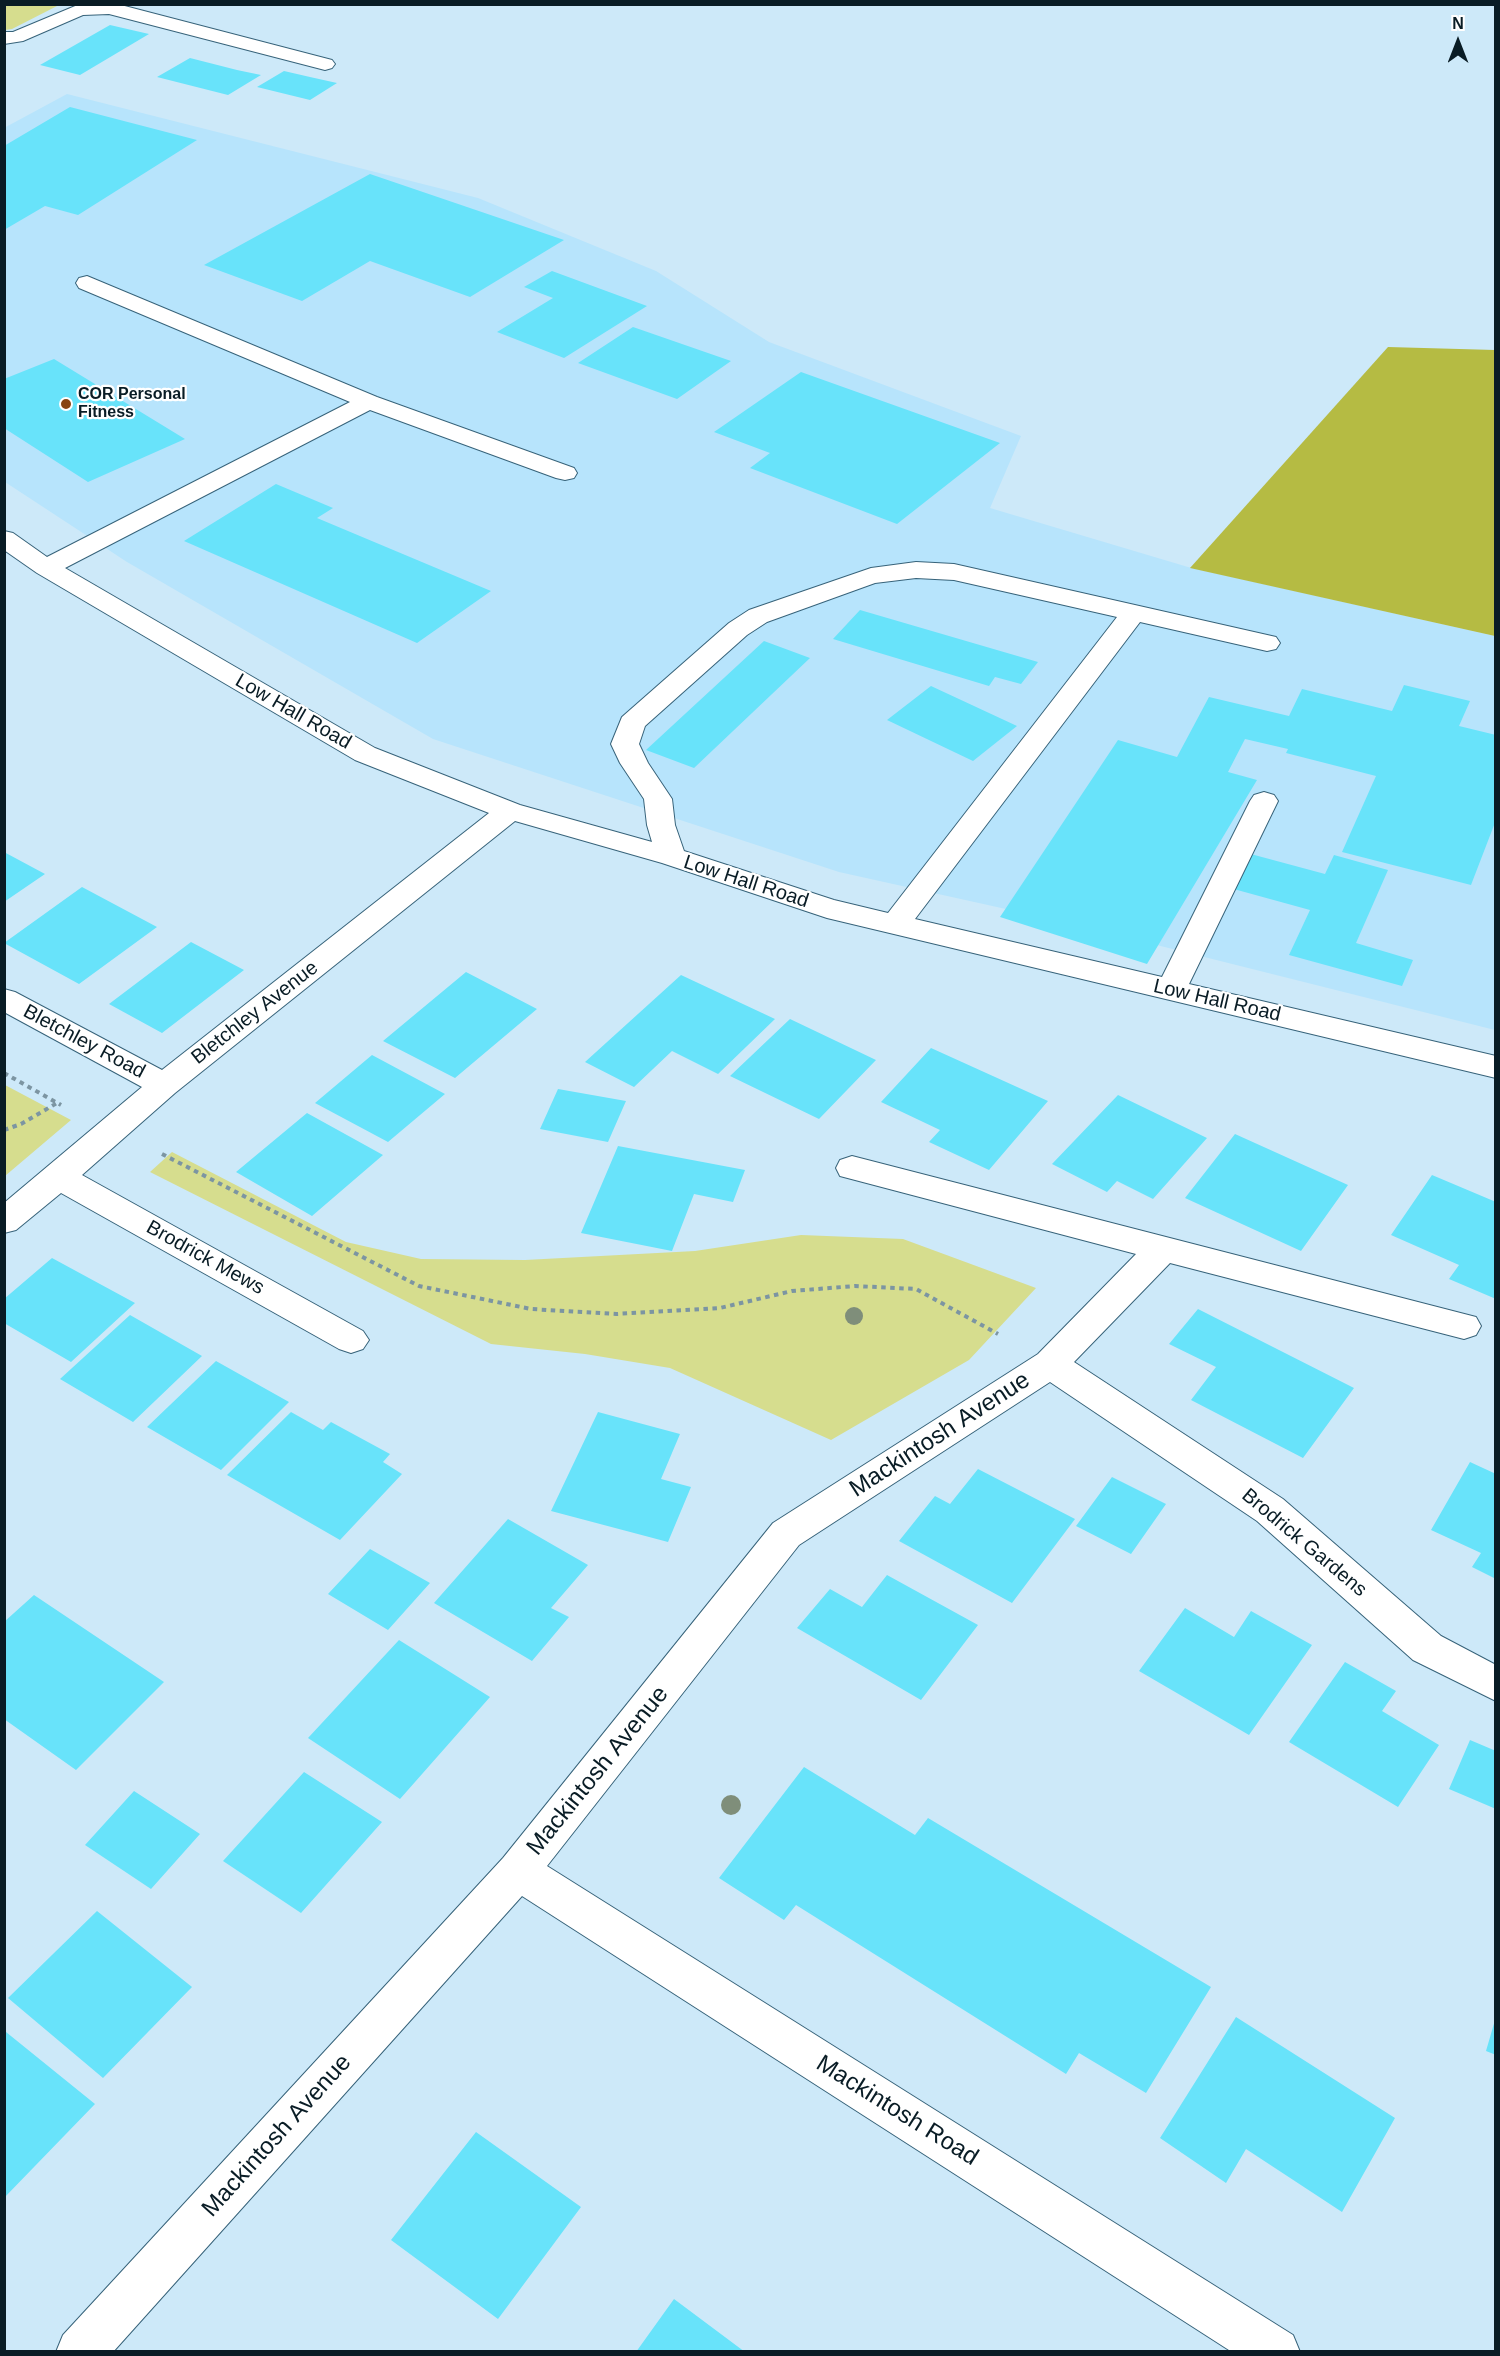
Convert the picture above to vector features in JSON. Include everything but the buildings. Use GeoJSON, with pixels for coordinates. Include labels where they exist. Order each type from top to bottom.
{"type":"FeatureCollection","features":[{"type":"Feature","properties":{"kind":"street"},"geometry":{"type":"LineString","coordinates":[[4,38],[16,37],[80,10],[109,8],[325,64]]}},
{"type":"Feature","properties":{"kind":"street"},"geometry":{"type":"LineString","coordinates":[[87,283],[369,402],[565,473]]}},
{"type":"Feature","properties":{"kind":"street"},"geometry":{"type":"LineString","coordinates":[[46,568],[369,402]]}},
{"type":"Feature","properties":{"kind":"street","name":"Low Hall Road"},"geometry":{"type":"LineString","coordinates":[[4,538],[46,568],[365,754],[510,811],[672,857],[826,908],[1496,1067]]}},
{"type":"Feature","properties":{"kind":"street"},"geometry":{"type":"LineString","coordinates":[[672,857],[661,825],[658,799],[634,763],[625,744],[632,723],[738,629],[758,616],[871,576],[916,570],[954,572],[1267,643]]}},
{"type":"Feature","properties":{"kind":"street"},"geometry":{"type":"LineString","coordinates":[[895,925],[1133,612]]}},
{"type":"Feature","properties":{"kind":"street"},"geometry":{"type":"LineString","coordinates":[[1171,990],[1264,801]]}},
{"type":"Feature","properties":{"kind":"street","name":"Bletchley Avenue"},"geometry":{"type":"LineString","coordinates":[[4,1221],[59,1177],[164,1085],[510,811]]}},
{"type":"Feature","properties":{"kind":"street","name":"Bletchley Road"},"geometry":{"type":"LineString","coordinates":[[4,999],[164,1085]]}},
{"type":"Feature","properties":{"kind":"street"},"geometry":{"type":"LineString","coordinates":[[852,1168],[1464,1326]]}},
{"type":"Feature","properties":{"kind":"street","name":"Brodrick Mews"},"geometry":{"type":"LineString","coordinates":[[59,1177],[351,1340]]}},
{"type":"Feature","properties":{"kind":"street","name":"Mackintosh Avenue"},"geometry":{"type":"LineString","coordinates":[[80,2352],[518,1871],[786,1534],[1050,1364],[1163,1248]]}},
{"type":"Feature","properties":{"kind":"street","name":"Brodrick Gardens"},"geometry":{"type":"LineString","coordinates":[[1050,1364],[1270,1510],[1427,1648],[1496,1684]]}},
{"type":"Feature","properties":{"kind":"street","name":"Mackintosh Road"},"geometry":{"type":"LineString","coordinates":[[518,1871],[1276,2352]]}},
{"type":"Feature","properties":{"kind":"path"},"geometry":{"type":"LineString","coordinates":[[4,1130],[21,1124],[57,1103],[115,1058]]}},
{"type":"Feature","properties":{"kind":"path"},"geometry":{"type":"LineString","coordinates":[[4,1072],[57,1103],[113,1128],[419,1286],[531,1309],[616,1314],[720,1308],[792,1291],[855,1286],[916,1289],[1050,1364]]}},
{"type":"Feature","properties":{"kind":"shaded area"},"geometry":{"type":"Polygon","coordinates":[[[67,94],[478,198],[656,271],[769,342],[1021,436],[990,508],[1188,567],[1495,636],[1495,1030],[1069,923],[839,872],[433,739],[127,562],[5,482],[4,128],[67,94]]]}},
{"type":"Feature","properties":{"kind":"shaded area"},"geometry":{"type":"Polygon","coordinates":[[[1388,347],[1495,350],[1495,636],[1190,568],[1388,347]]]}},
{"type":"Feature","properties":{"kind":"green space"},"geometry":{"type":"Polygon","coordinates":[[[5,4],[59,5],[12,29],[5,30],[5,4]]]}},
{"type":"Feature","properties":{"kind":"green space"},"geometry":{"type":"Polygon","coordinates":[[[5,1085],[71,1120],[5,1176],[5,1085]]]}},
{"type":"Feature","properties":{"kind":"green space"},"geometry":{"type":"Polygon","coordinates":[[[172,1152],[346,1242],[421,1259],[525,1260],[695,1251],[801,1235],[903,1239],[1036,1288],[969,1360],[831,1440],[670,1368],[585,1354],[491,1344],[150,1172],[172,1152]]]}},
{"type":"Feature","properties":{"kind":"place","name":"COR Personal Fitness"},"geometry":{"type":"Point","coordinates":[66,404]}}]}
